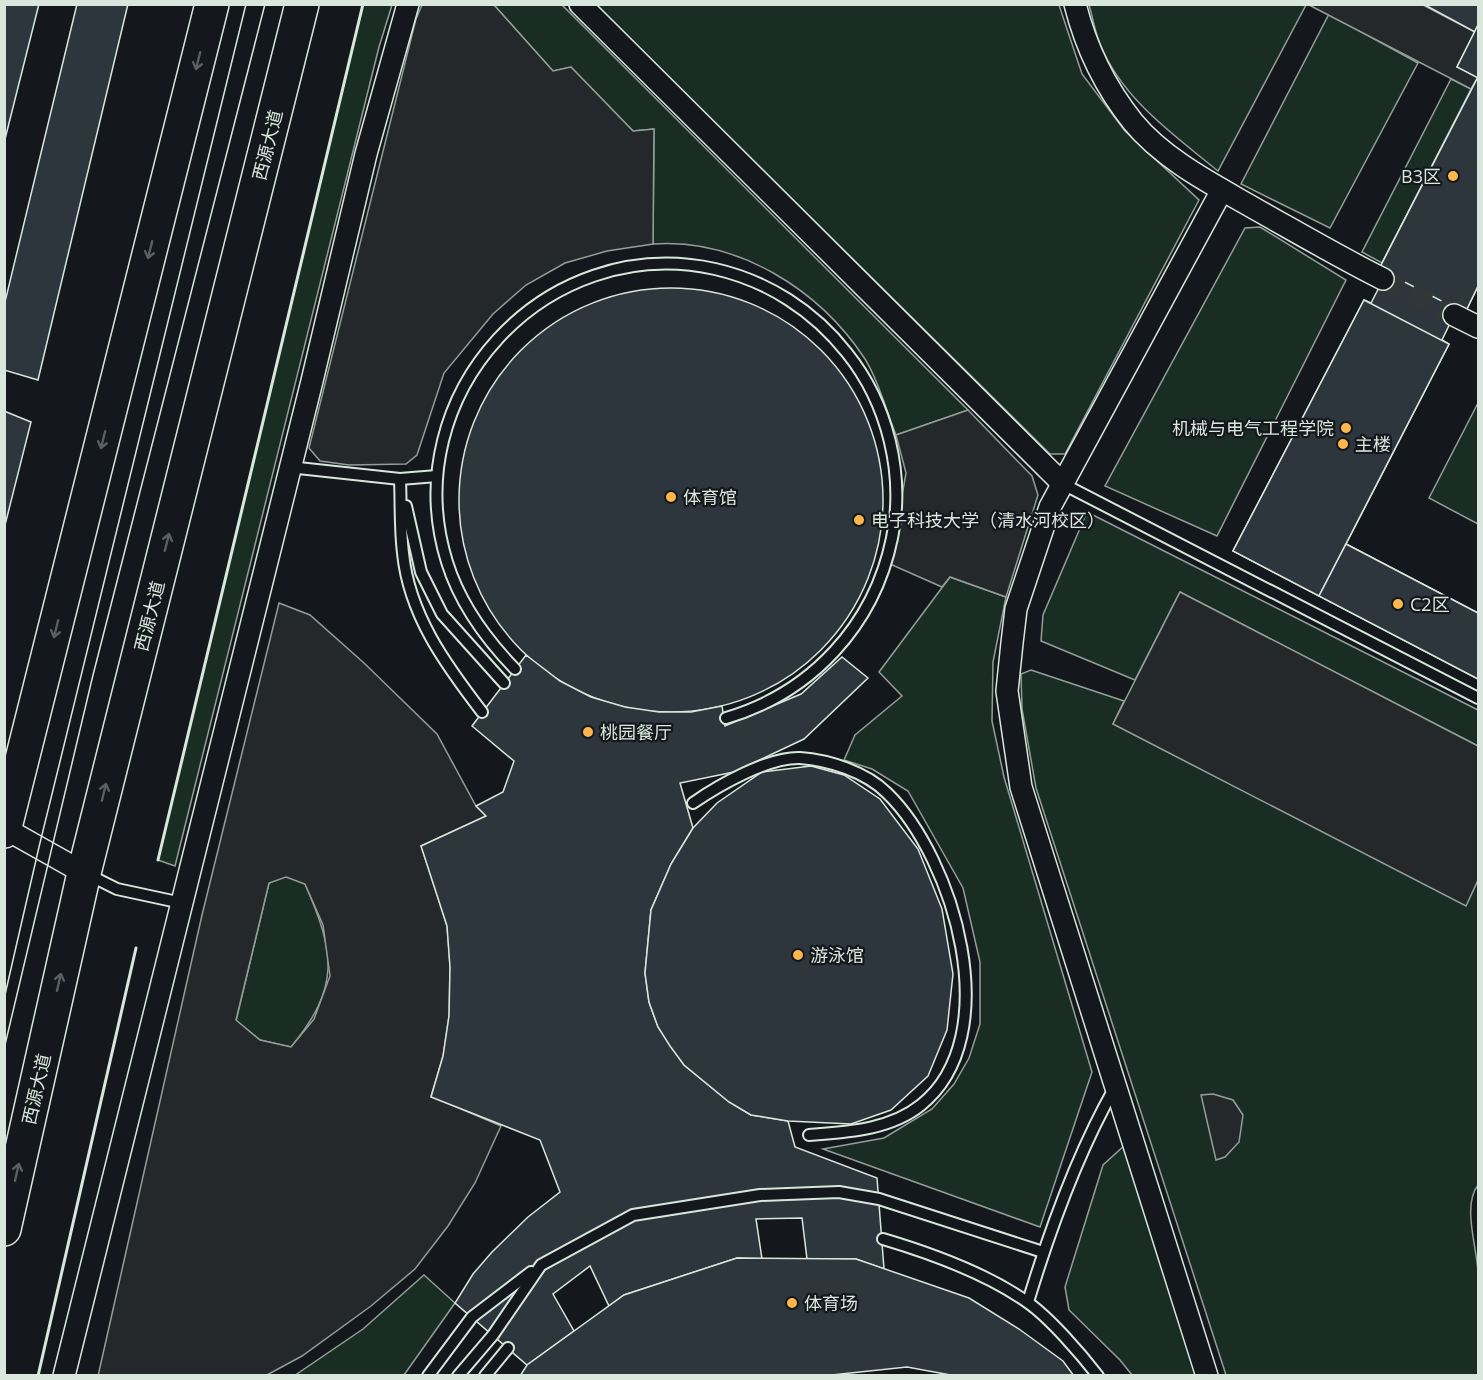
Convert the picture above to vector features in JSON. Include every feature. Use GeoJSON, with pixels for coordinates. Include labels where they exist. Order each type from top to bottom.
{"type":"FeatureCollection","features":[{"type":"Feature","properties":{"kind":"main road"},"geometry":{"type":"LineString","coordinates":[[5,829],[212,4]]}},
{"type":"Feature","properties":{"kind":"main road","name":"西源大道"},"geometry":{"type":"LineString","coordinates":[[4,1230],[84,873],[302,4]]}},
{"type":"Feature","properties":{"kind":"street"},"geometry":{"type":"LineString","coordinates":[[64,1376],[312,381],[366,154],[408,4]]}},
{"type":"Feature","properties":{"kind":"street"},"geometry":{"type":"LineString","coordinates":[[580,4],[1063,483]]}},
{"type":"Feature","properties":{"kind":"street"},"geometry":{"type":"LineString","coordinates":[[1076,4],[1083,35],[1098,69],[1135,124],[1178,162],[1222,190],[1383,279]]}},
{"type":"Feature","properties":{"kind":"street"},"geometry":{"type":"LineString","coordinates":[[1207,1376],[1021,787],[1007,691],[1016,609],[1050,507],[1222,190]]}},
{"type":"Feature","properties":{"kind":"street"},"geometry":{"type":"LineString","coordinates":[[1454,315],[1479,327]]}},
{"type":"Feature","properties":{"kind":"street"},"geometry":{"type":"LineString","coordinates":[[5,829],[84,873]]}},
{"type":"Feature","properties":{"kind":"lane"},"geometry":{"type":"LineString","coordinates":[[515,669],[486,637],[454,581],[438,519],[437,476],[445,431],[456,401],[478,362],[513,322],[541,301],[572,284],[605,272],[640,265],[700,266],[751,280],[797,304],[837,339],[853,360],[879,405],[893,456],[896,493],[894,530],[876,591],[866,610],[841,645],[793,688],[742,716],[726,718]]}},
{"type":"Feature","properties":{"kind":"lane"},"geometry":{"type":"LineString","coordinates":[[289,467],[400,479],[437,476]]}},
{"type":"Feature","properties":{"kind":"lane"},"geometry":{"type":"LineString","coordinates":[[400,479],[422,572],[442,614],[504,683]]}},
{"type":"Feature","properties":{"kind":"lane"},"geometry":{"type":"LineString","coordinates":[[400,479],[403,555],[416,610],[446,665],[482,712]]}},
{"type":"Feature","properties":{"kind":"lane"},"geometry":{"type":"LineString","coordinates":[[1063,483],[1479,698]]}},
{"type":"Feature","properties":{"kind":"lane"},"geometry":{"type":"LineString","coordinates":[[693,803],[722,783],[755,766],[798,758],[827,763],[860,774],[887,792],[920,833],[953,910],[962,950],[965,1001],[961,1038],[949,1074],[921,1106],[884,1124],[855,1132],[809,1135]]}},
{"type":"Feature","properties":{"kind":"lane"},"geometry":{"type":"LineString","coordinates":[[84,873],[117,889],[182,903]]}},
{"type":"Feature","properties":{"kind":"lane"},"geometry":{"type":"LineString","coordinates":[[1028,1302],[1043,1252],[1097,1119],[1115,1087]]}},
{"type":"Feature","properties":{"kind":"lane"},"geometry":{"type":"LineString","coordinates":[[428,1376],[472,1317],[541,1265],[633,1215],[760,1195],[839,1192],[888,1202],[1043,1252]]}},
{"type":"Feature","properties":{"kind":"lane"},"geometry":{"type":"LineString","coordinates":[[883,1239],[959,1266],[1028,1302],[1084,1358],[1098,1376]]}},
{"type":"Feature","properties":{"kind":"lane"},"geometry":{"type":"LineString","coordinates":[[458,1376],[493,1335],[541,1265]]}},
{"type":"Feature","properties":{"kind":"lane"},"geometry":{"type":"LineString","coordinates":[[485,1376],[508,1348]]}},
{"type":"Feature","properties":{"kind":"green space"},"geometry":{"type":"Polygon","coordinates":[[[1089,4],[1306,5],[1218,171],[1135,99],[1110,64],[1100,44],[1089,4]]]}},
{"type":"Feature","properties":{"kind":"green space"},"geometry":{"type":"Polygon","coordinates":[[[363,5],[392,5],[379,47],[175,866],[158,860],[363,5]]]}},
{"type":"Feature","properties":{"kind":"green space"},"geometry":{"type":"Polygon","coordinates":[[[494,5],[562,5],[968,410],[896,435],[878,386],[865,359],[846,334],[800,290],[745,259],[684,244],[653,244],[654,129],[633,131],[571,67],[553,71],[494,5]]]}},
{"type":"Feature","properties":{"kind":"green space"},"geometry":{"type":"Polygon","coordinates":[[[596,5],[1059,5],[1082,74],[1125,131],[1199,200],[1065,454],[1050,454],[596,5]]]}},
{"type":"Feature","properties":{"kind":"green space"},"geometry":{"type":"Polygon","coordinates":[[[1329,14],[1418,63],[1330,228],[1241,184],[1329,14]]]}},
{"type":"Feature","properties":{"kind":"green space"},"geometry":{"type":"Polygon","coordinates":[[[1451,79],[1471,89],[1382,263],[1362,252],[1451,79]]]}},
{"type":"Feature","properties":{"kind":"green space"},"geometry":{"type":"Polygon","coordinates":[[[1260,227],[1346,280],[1217,536],[1105,486],[1245,228],[1260,227]]]}},
{"type":"Feature","properties":{"kind":"green space"},"geometry":{"type":"Polygon","coordinates":[[[1478,403],[1478,524],[1429,498],[1478,403]]]}},
{"type":"Feature","properties":{"kind":"green space"},"geometry":{"type":"Polygon","coordinates":[[[1087,512],[1478,710],[1478,746],[1180,592],[1135,680],[1041,641],[1043,615],[1087,512]]]}},
{"type":"Feature","properties":{"kind":"green space"},"geometry":{"type":"Polygon","coordinates":[[[950,577],[1006,597],[993,662],[992,721],[1004,777],[1092,1072],[1040,1227],[823,1149],[884,1138],[932,1109],[954,1084],[969,1058],[980,1024],[980,962],[963,888],[908,791],[872,769],[844,760],[855,735],[902,696],[879,672],[950,577]]]}},
{"type":"Feature","properties":{"kind":"green space"},"geometry":{"type":"Polygon","coordinates":[[[1031,670],[1124,701],[1113,724],[1466,905],[1478,880],[1478,1185],[1473,1194],[1471,1215],[1479,1285],[1478,1375],[1226,1375],[1036,788],[1022,709],[1021,674],[1031,670]]]}},
{"type":"Feature","properties":{"kind":"green space"},"geometry":{"type":"Polygon","coordinates":[[[286,876],[305,884],[322,930],[327,950],[328,969],[325,987],[318,1005],[291,1047],[260,1040],[236,1021],[269,883],[286,876]]]}},
{"type":"Feature","properties":{"kind":"green space"},"geometry":{"type":"Polygon","coordinates":[[[1126,1144],[1201,1375],[1132,1375],[1120,1360],[1069,1310],[1065,1287],[1103,1165],[1126,1144]]]}},
{"type":"Feature","properties":{"kind":"green space"},"geometry":{"type":"Polygon","coordinates":[[[424,1275],[455,1303],[404,1375],[294,1376],[363,1329],[424,1275]]]}},
{"type":"Feature","properties":{"kind":"shaded area"},"geometry":{"type":"Polygon","coordinates":[[[422,5],[494,5],[553,71],[571,67],[633,131],[654,129],[653,244],[607,251],[565,263],[526,285],[493,314],[444,373],[417,455],[406,464],[349,465],[320,461],[309,448],[416,19],[422,5]]]}},
{"type":"Feature","properties":{"kind":"shaded area"},"geometry":{"type":"Polygon","coordinates":[[[1309,5],[1423,5],[1475,32],[1478,77],[1471,89],[1309,5]]]}},
{"type":"Feature","properties":{"kind":"shaded area"},"geometry":{"type":"Polygon","coordinates":[[[968,410],[1032,476],[1038,495],[1006,597],[950,577],[942,587],[890,564],[906,473],[896,435],[968,410]]]}},
{"type":"Feature","properties":{"kind":"shaded area"},"geometry":{"type":"Polygon","coordinates":[[[1180,592],[1478,746],[1478,880],[1466,906],[1113,724],[1180,592]]]}},
{"type":"Feature","properties":{"kind":"shaded area"},"geometry":{"type":"Polygon","coordinates":[[[279,603],[310,615],[364,663],[437,734],[476,806],[486,816],[421,846],[447,926],[450,967],[449,1016],[443,1056],[431,1096],[501,1126],[475,1183],[448,1226],[415,1269],[371,1306],[302,1356],[267,1375],[98,1376],[202,915],[279,603]],[[286,877],[269,883],[236,1020],[260,1040],[291,1047],[314,1019],[330,976],[323,925],[305,884],[286,877]]]}},
{"type":"Feature","properties":{"kind":"shaded area"},"geometry":{"type":"Polygon","coordinates":[[[1213,1094],[1233,1100],[1243,1115],[1239,1142],[1225,1157],[1216,1160],[1201,1095],[1213,1094]]]}},
{"type":"Feature","properties":{"kind":"building"},"geometry":{"type":"Polygon","coordinates":[[[4,4],[39,4],[4,143],[4,4]]]}},
{"type":"Feature","properties":{"kind":"building"},"geometry":{"type":"Polygon","coordinates":[[[77,4],[128,4],[38,380],[4,370],[4,306],[77,4]]]}},
{"type":"Feature","properties":{"kind":"building"},"geometry":{"type":"Polygon","coordinates":[[[1423,4],[1478,4],[1478,25],[1475,32],[1423,4]]]}},
{"type":"Feature","properties":{"kind":"building"},"geometry":{"type":"Polygon","coordinates":[[[1478,25],[1478,77],[1457,67],[1478,25]]]}},
{"type":"Feature","properties":{"kind":"building"},"geometry":{"type":"Polygon","coordinates":[[[1478,25],[1478,78],[1457,67],[1478,25]]]}},
{"type":"Feature","properties":{"kind":"building","name":"主楼"},"geometry":{"type":"Polygon","coordinates":[[[1478,77],[1478,286],[1465,313],[1457,309],[1442,340],[1449,344],[1346,544],[1478,613],[1478,679],[1233,551],[1364,300],[1371,303],[1387,272],[1379,269],[1478,77]]]}},
{"type":"Feature","properties":{"kind":"building","name":"B3区"},"geometry":{"type":"Polygon","coordinates":[[[1478,77],[1478,286],[1465,313],[1379,269],[1478,77]]]}},
{"type":"Feature","properties":{"kind":"building","name":"体育馆"},"geometry":{"type":"Polygon","coordinates":[[[671,288],[712,292],[752,304],[789,324],[821,350],[847,382],[867,419],[879,459],[883,500],[879,541],[867,581],[847,618],[821,650],[789,676],[752,696],[712,708],[671,712],[630,708],[590,696],[553,676],[521,650],[495,618],[475,581],[463,541],[459,500],[463,459],[475,419],[495,382],[521,350],[553,324],[590,304],[630,292],[671,288]]]}},
{"type":"Feature","properties":{"kind":"building"},"geometry":{"type":"Polygon","coordinates":[[[1364,300],[1449,344],[1319,596],[1233,551],[1364,300]]]}},
{"type":"Feature","properties":{"kind":"building"},"geometry":{"type":"Polygon","coordinates":[[[4,411],[31,422],[4,529],[4,411]]]}},
{"type":"Feature","properties":{"kind":"building","name":"C2区"},"geometry":{"type":"Polygon","coordinates":[[[1346,544],[1478,613],[1478,679],[1319,596],[1346,544]]]}},
{"type":"Feature","properties":{"kind":"building"},"geometry":{"type":"Polygon","coordinates":[[[526,655],[560,681],[591,697],[625,707],[659,712],[691,712],[722,706],[725,726],[801,694],[842,657],[868,678],[804,739],[734,772],[680,783],[693,828],[671,864],[651,910],[645,973],[649,1002],[658,1027],[684,1065],[729,1102],[751,1115],[788,1121],[795,1147],[877,1178],[884,1269],[856,1259],[807,1259],[802,1218],[756,1219],[762,1259],[737,1258],[624,1295],[609,1306],[590,1266],[553,1294],[574,1331],[527,1365],[455,1303],[473,1274],[492,1252],[528,1217],[560,1192],[540,1140],[431,1097],[443,1056],[449,1016],[450,967],[447,926],[421,846],[486,816],[476,806],[503,792],[514,761],[472,726],[526,655]]]}},
{"type":"Feature","properties":{"kind":"building","name":"游泳馆"},"geometry":{"type":"Polygon","coordinates":[[[811,766],[844,775],[880,799],[918,849],[942,909],[953,974],[947,1030],[928,1076],[891,1110],[851,1124],[788,1121],[751,1115],[729,1102],[684,1065],[670,1046],[658,1027],[649,1002],[645,973],[651,910],[671,864],[693,828],[717,803],[762,772],[811,766]]]}},
{"type":"Feature","properties":{"kind":"building","name":"体育场"},"geometry":{"type":"Polygon","coordinates":[[[737,1258],[856,1259],[969,1298],[1019,1329],[1063,1361],[1074,1376],[956,1376],[907,1367],[822,1376],[520,1376],[527,1365],[624,1295],[737,1258]]]}},
{"type":"Feature","properties":{"kind":"tunnel"},"geometry":{"type":"LineString","coordinates":[[1383,279],[1454,315]]}},
{"type":"Feature","properties":{"kind":"tram line"},"geometry":{"type":"LineString","coordinates":[[4,999],[39,847],[246,4]]}},
{"type":"Feature","properties":{"kind":"tram line"},"geometry":{"type":"LineString","coordinates":[[4,1049],[93,675],[265,4]]}},
{"type":"Feature","properties":{"kind":"wall"},"geometry":{"type":"LineString","coordinates":[[158,860],[363,4]]}},
{"type":"Feature","properties":{"kind":"wall"},"geometry":{"type":"LineString","coordinates":[[38,1376],[136,948]]}},
{"type":"Feature","properties":{"kind":"place","name":"B3区"},"geometry":{"type":"Point","coordinates":[1453,176]}},
{"type":"Feature","properties":{"kind":"place","name":"机械与电气工程学院"},"geometry":{"type":"Point","coordinates":[1346,428]}},
{"type":"Feature","properties":{"kind":"place","name":"主楼"},"geometry":{"type":"Point","coordinates":[1343,444]}},
{"type":"Feature","properties":{"kind":"place","name":"体育馆"},"geometry":{"type":"Point","coordinates":[671,497]}},
{"type":"Feature","properties":{"kind":"place","name":"电子科技大学（清水河校区）"},"geometry":{"type":"Point","coordinates":[859,520]}},
{"type":"Feature","properties":{"kind":"place","name":"C2区"},"geometry":{"type":"Point","coordinates":[1398,604]}},
{"type":"Feature","properties":{"kind":"place","name":"桃园餐厅"},"geometry":{"type":"Point","coordinates":[588,732]}},
{"type":"Feature","properties":{"kind":"place","name":"游泳馆"},"geometry":{"type":"Point","coordinates":[798,955]}},
{"type":"Feature","properties":{"kind":"place","name":"体育场"},"geometry":{"type":"Point","coordinates":[792,1303]}}]}
